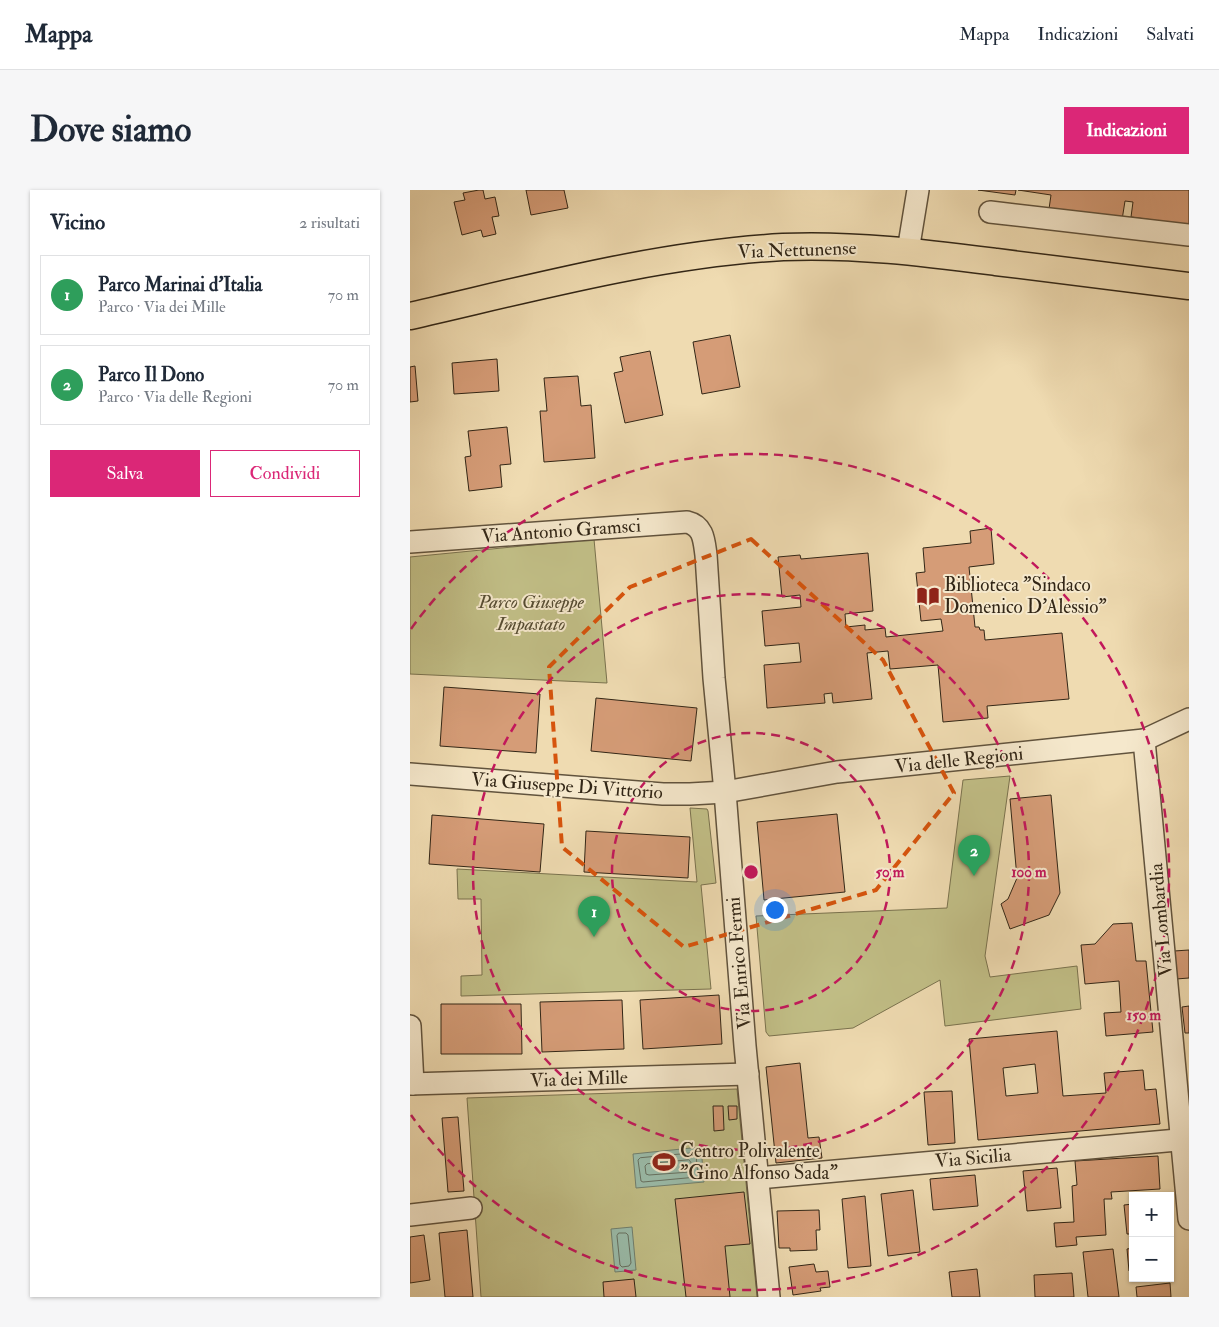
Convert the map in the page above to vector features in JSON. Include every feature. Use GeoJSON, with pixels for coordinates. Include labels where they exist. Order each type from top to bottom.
{"type":"FeatureCollection","features":[{"type":"Feature","properties":{"kind":"main road","name":"Via Nettunense"},"geometry":{"type":"LineString","coordinates":[[410,316],[612,270],[719,252],[792,247],[908,250],[1189,286]]}},
{"type":"Feature","properties":{"kind":"street"},"geometry":{"type":"LineString","coordinates":[[908,250],[918,190]]}},
{"type":"Feature","properties":{"kind":"street"},"geometry":{"type":"LineString","coordinates":[[990,212],[1189,235]]}},
{"type":"Feature","properties":{"kind":"street","name":"Via Antonio Gramsci"},"geometry":{"type":"LineString","coordinates":[[410,542],[687,522],[694,524],[700,529],[704,538]]}},
{"type":"Feature","properties":{"kind":"street","name":"Via Enrico Fermi"},"geometry":{"type":"LineString","coordinates":[[704,538],[714,678],[769,1297]]}},
{"type":"Feature","properties":{"kind":"street","name":"Via delle Regioni"},"geometry":{"type":"LineString","coordinates":[[725,792],[837,772],[1144,740],[1189,719]]}},
{"type":"Feature","properties":{"kind":"street","name":"Via Lombardia"},"geometry":{"type":"LineString","coordinates":[[1144,740],[1185,1139],[1189,1219]]}},
{"type":"Feature","properties":{"kind":"street","name":"Via Giuseppe Di Vittorio"},"geometry":{"type":"LineString","coordinates":[[410,774],[663,794],[725,792]]}},
{"type":"Feature","properties":{"kind":"street"},"geometry":{"type":"LineString","coordinates":[[410,1026],[411,1084]]}},
{"type":"Feature","properties":{"kind":"street","name":"Via dei Mille"},"geometry":{"type":"LineString","coordinates":[[411,1084],[748,1074]]}},
{"type":"Feature","properties":{"kind":"street","name":"Via Sicilia"},"geometry":{"type":"LineString","coordinates":[[758,1178],[1185,1139]]}},
{"type":"Feature","properties":{"kind":"street"},"geometry":{"type":"LineString","coordinates":[[410,1215],[471,1208]]}},
{"type":"Feature","properties":{"kind":"highlighted area"},"geometry":{"type":"Polygon","coordinates":[[[751,539],[883,660],[954,793],[876,890],[684,947],[562,847],[549,667],[630,587],[751,539]]]}},
{"type":"Feature","properties":{"kind":"green space","name":"Parco Giuseppe Impastato"},"geometry":{"type":"Polygon","coordinates":[[[594,539],[607,683],[410,674],[410,557],[594,539]]]}},
{"type":"Feature","properties":{"kind":"green space"},"geometry":{"type":"Polygon","coordinates":[[[1010,776],[985,956],[990,977],[1077,966],[1081,1009],[945,1026],[940,980],[853,1028],[769,1036],[766,1032],[756,916],[947,908],[963,780],[1010,776]]]}},
{"type":"Feature","properties":{"kind":"green space"},"geometry":{"type":"Polygon","coordinates":[[[690,808],[707,809],[708,811],[716,883],[701,885],[711,989],[461,996],[461,976],[482,975],[481,899],[458,899],[457,869],[697,882],[690,808]]]}},
{"type":"Feature","properties":{"kind":"green space"},"geometry":{"type":"Polygon","coordinates":[[[737,1089],[757,1297],[481,1297],[467,1098],[737,1089]]]}},
{"type":"Feature","properties":{"kind":"water"},"geometry":{"type":"Polygon","coordinates":[[[701,1147],[704,1182],[636,1188],[633,1154],[701,1147]]]}},
{"type":"Feature","properties":{"kind":"water"},"geometry":{"type":"Polygon","coordinates":[[[632,1227],[636,1270],[615,1272],[611,1229],[632,1227]]]}},
{"type":"Feature","properties":{"kind":"building"},"geometry":{"type":"Polygon","coordinates":[[[483,190],[485,199],[495,197],[499,216],[492,217],[496,234],[483,237],[481,230],[462,235],[454,202],[465,200],[463,193],[483,190]]]}},
{"type":"Feature","properties":{"kind":"building"},"geometry":{"type":"Polygon","coordinates":[[[526,190],[564,190],[568,208],[531,215],[526,190]]]}},
{"type":"Feature","properties":{"kind":"building"},"geometry":{"type":"Polygon","coordinates":[[[978,190],[1016,190],[1015,195],[978,190]]]}},
{"type":"Feature","properties":{"kind":"building"},"geometry":{"type":"Polygon","coordinates":[[[1018,190],[1189,190],[1189,225],[1131,217],[1133,202],[1125,201],[1122,220],[1049,209],[1051,195],[1018,190]]]}},
{"type":"Feature","properties":{"kind":"building"},"geometry":{"type":"Polygon","coordinates":[[[730,335],[740,387],[702,394],[693,342],[730,335]]]}},
{"type":"Feature","properties":{"kind":"building"},"geometry":{"type":"Polygon","coordinates":[[[650,351],[663,415],[625,423],[614,373],[623,371],[620,357],[650,351]]]}},
{"type":"Feature","properties":{"kind":"building"},"geometry":{"type":"Polygon","coordinates":[[[497,359],[499,391],[454,394],[452,363],[497,359]]]}},
{"type":"Feature","properties":{"kind":"building"},"geometry":{"type":"Polygon","coordinates":[[[415,366],[418,401],[410,402],[410,367],[415,366]]]}},
{"type":"Feature","properties":{"kind":"building"},"geometry":{"type":"Polygon","coordinates":[[[578,376],[581,406],[591,405],[595,458],[544,462],[540,411],[547,411],[544,378],[578,376]]]}},
{"type":"Feature","properties":{"kind":"building"},"geometry":{"type":"Polygon","coordinates":[[[507,427],[511,464],[500,465],[502,487],[469,491],[465,457],[471,456],[468,431],[507,427]]]}},
{"type":"Feature","properties":{"kind":"building"},"geometry":{"type":"Polygon","coordinates":[[[991,528],[994,564],[969,567],[975,627],[984,630],[985,640],[1062,633],[1069,699],[987,706],[988,718],[943,722],[938,665],[890,669],[888,651],[867,653],[872,699],[833,703],[832,693],[824,694],[825,703],[767,708],[764,665],[801,662],[799,643],[765,646],[762,611],[801,607],[800,595],[782,597],[778,557],[800,555],[801,559],[868,553],[873,611],[845,614],[846,627],[865,625],[865,630],[885,628],[886,637],[943,631],[941,619],[921,621],[916,573],[925,572],[923,548],[971,543],[970,531],[991,528]]]}},
{"type":"Feature","properties":{"kind":"building"},"geometry":{"type":"Polygon","coordinates":[[[444,687],[540,694],[536,753],[440,746],[444,687]]]}},
{"type":"Feature","properties":{"kind":"building"},"geometry":{"type":"Polygon","coordinates":[[[596,698],[697,708],[691,761],[591,751],[596,698]]]}},
{"type":"Feature","properties":{"kind":"building"},"geometry":{"type":"Polygon","coordinates":[[[1051,795],[1060,893],[1049,915],[1010,929],[1001,904],[1008,899],[1017,878],[1010,799],[1051,795]]]}},
{"type":"Feature","properties":{"kind":"building"},"geometry":{"type":"Polygon","coordinates":[[[837,814],[845,892],[764,900],[757,822],[837,814]]]}},
{"type":"Feature","properties":{"kind":"building"},"geometry":{"type":"Polygon","coordinates":[[[432,815],[544,824],[540,872],[429,864],[432,815]]]}},
{"type":"Feature","properties":{"kind":"building"},"geometry":{"type":"Polygon","coordinates":[[[586,831],[690,837],[688,878],[584,872],[586,831]]]}},
{"type":"Feature","properties":{"kind":"building"},"geometry":{"type":"Polygon","coordinates":[[[1132,923],[1136,961],[1146,961],[1153,1032],[1106,1036],[1104,1013],[1121,1012],[1119,981],[1085,984],[1081,945],[1095,944],[1113,924],[1132,923]]]}},
{"type":"Feature","properties":{"kind":"building"},"geometry":{"type":"Polygon","coordinates":[[[1189,950],[1189,978],[1176,979],[1174,951],[1189,950]]]}},
{"type":"Feature","properties":{"kind":"building"},"geometry":{"type":"Polygon","coordinates":[[[719,995],[722,1044],[643,1049],[640,1000],[719,995]]]}},
{"type":"Feature","properties":{"kind":"building"},"geometry":{"type":"Polygon","coordinates":[[[622,1000],[624,1049],[542,1052],[540,1002],[622,1000]]]}},
{"type":"Feature","properties":{"kind":"building"},"geometry":{"type":"Polygon","coordinates":[[[441,1004],[521,1004],[522,1054],[441,1054],[441,1004]]]}},
{"type":"Feature","properties":{"kind":"building"},"geometry":{"type":"Polygon","coordinates":[[[1189,1006],[1189,1033],[1185,1033],[1182,1007],[1189,1006]]]}},
{"type":"Feature","properties":{"kind":"building"},"geometry":{"type":"Polygon","coordinates":[[[1057,1031],[1063,1096],[1106,1093],[1104,1073],[1143,1070],[1145,1090],[1156,1089],[1160,1124],[978,1140],[969,1039],[1057,1031]],[[1035,1064],[1003,1068],[1006,1096],[1038,1093],[1035,1064]]]}},
{"type":"Feature","properties":{"kind":"building"},"geometry":{"type":"Polygon","coordinates":[[[800,1063],[808,1138],[819,1137],[822,1158],[776,1163],[766,1067],[800,1063]]]}},
{"type":"Feature","properties":{"kind":"building"},"geometry":{"type":"Polygon","coordinates":[[[952,1091],[955,1143],[928,1145],[924,1092],[952,1091]]]}},
{"type":"Feature","properties":{"kind":"building"},"geometry":{"type":"Polygon","coordinates":[[[713,1106],[723,1106],[724,1130],[714,1131],[713,1106]]]}},
{"type":"Feature","properties":{"kind":"building"},"geometry":{"type":"Polygon","coordinates":[[[728,1106],[737,1106],[737,1119],[729,1120],[728,1106]]]}},
{"type":"Feature","properties":{"kind":"building"},"geometry":{"type":"Polygon","coordinates":[[[458,1117],[464,1191],[448,1192],[442,1118],[458,1117]]]}},
{"type":"Feature","properties":{"kind":"building"},"geometry":{"type":"Polygon","coordinates":[[[1158,1156],[1160,1189],[1111,1192],[1112,1199],[1104,1199],[1106,1235],[1076,1237],[1077,1245],[1056,1247],[1054,1223],[1074,1222],[1072,1186],[1077,1185],[1075,1161],[1158,1156]]]}},
{"type":"Feature","properties":{"kind":"building"},"geometry":{"type":"Polygon","coordinates":[[[1057,1168],[1061,1208],[1027,1211],[1023,1171],[1057,1168]]]}},
{"type":"Feature","properties":{"kind":"building"},"geometry":{"type":"Polygon","coordinates":[[[975,1175],[978,1206],[933,1210],[930,1179],[975,1175]]]}},
{"type":"Feature","properties":{"kind":"building"},"geometry":{"type":"Polygon","coordinates":[[[913,1190],[920,1252],[888,1256],[881,1194],[913,1190]]]}},
{"type":"Feature","properties":{"kind":"building"},"geometry":{"type":"Polygon","coordinates":[[[744,1192],[750,1244],[725,1246],[730,1297],[686,1297],[675,1199],[744,1192]]]}},
{"type":"Feature","properties":{"kind":"building"},"geometry":{"type":"Polygon","coordinates":[[[865,1196],[871,1266],[848,1268],[842,1199],[865,1196]]]}},
{"type":"Feature","properties":{"kind":"building"},"geometry":{"type":"Polygon","coordinates":[[[1129,1204],[1129,1234],[1127,1234],[1124,1205],[1129,1204]]]}},
{"type":"Feature","properties":{"kind":"building"},"geometry":{"type":"Polygon","coordinates":[[[819,1210],[820,1230],[816,1230],[817,1250],[790,1251],[790,1248],[779,1248],[777,1211],[819,1210]]]}},
{"type":"Feature","properties":{"kind":"building"},"geometry":{"type":"Polygon","coordinates":[[[467,1230],[473,1297],[445,1297],[439,1233],[467,1230]]]}},
{"type":"Feature","properties":{"kind":"building"},"geometry":{"type":"Polygon","coordinates":[[[424,1235],[430,1280],[410,1283],[410,1237],[424,1235]]]}},
{"type":"Feature","properties":{"kind":"building"},"geometry":{"type":"Polygon","coordinates":[[[1113,1249],[1119,1297],[1088,1297],[1083,1252],[1113,1249]]]}},
{"type":"Feature","properties":{"kind":"building"},"geometry":{"type":"Polygon","coordinates":[[[1127,1249],[1129,1249],[1129,1271],[1127,1249]]]}},
{"type":"Feature","properties":{"kind":"building"},"geometry":{"type":"Polygon","coordinates":[[[814,1264],[816,1272],[828,1271],[830,1287],[820,1288],[821,1291],[793,1295],[789,1267],[814,1264]]]}},
{"type":"Feature","properties":{"kind":"building"},"geometry":{"type":"Polygon","coordinates":[[[977,1269],[980,1297],[952,1297],[949,1272],[977,1269]]]}},
{"type":"Feature","properties":{"kind":"building"},"geometry":{"type":"Polygon","coordinates":[[[1072,1273],[1074,1297],[1035,1297],[1034,1275],[1072,1273]]]}},
{"type":"Feature","properties":{"kind":"building"},"geometry":{"type":"Polygon","coordinates":[[[634,1279],[636,1297],[604,1297],[603,1282],[634,1279]]]}},
{"type":"Feature","properties":{"kind":"building"},"geometry":{"type":"Polygon","coordinates":[[[1170,1283],[1171,1297],[1137,1297],[1136,1287],[1170,1283]]]}},
{"type":"Feature","properties":{"kind":"place","name":"Biblioteca \"Sindaco Domenico D'Alessio\""},"geometry":{"type":"Point","coordinates":[928,596]}},
{"type":"Feature","properties":{"kind":"place","name":"Parco Il Dono"},"geometry":{"type":"Point","coordinates":[974,876]}},
{"type":"Feature","properties":{"kind":"place","name":"Parco Marinai d'Italia"},"geometry":{"type":"Point","coordinates":[594,937]}},
{"type":"Feature","properties":{"kind":"place","name":"Centro Polivalente \"Gino Alfonso Sada\""},"geometry":{"type":"Point","coordinates":[664,1162]}}]}
